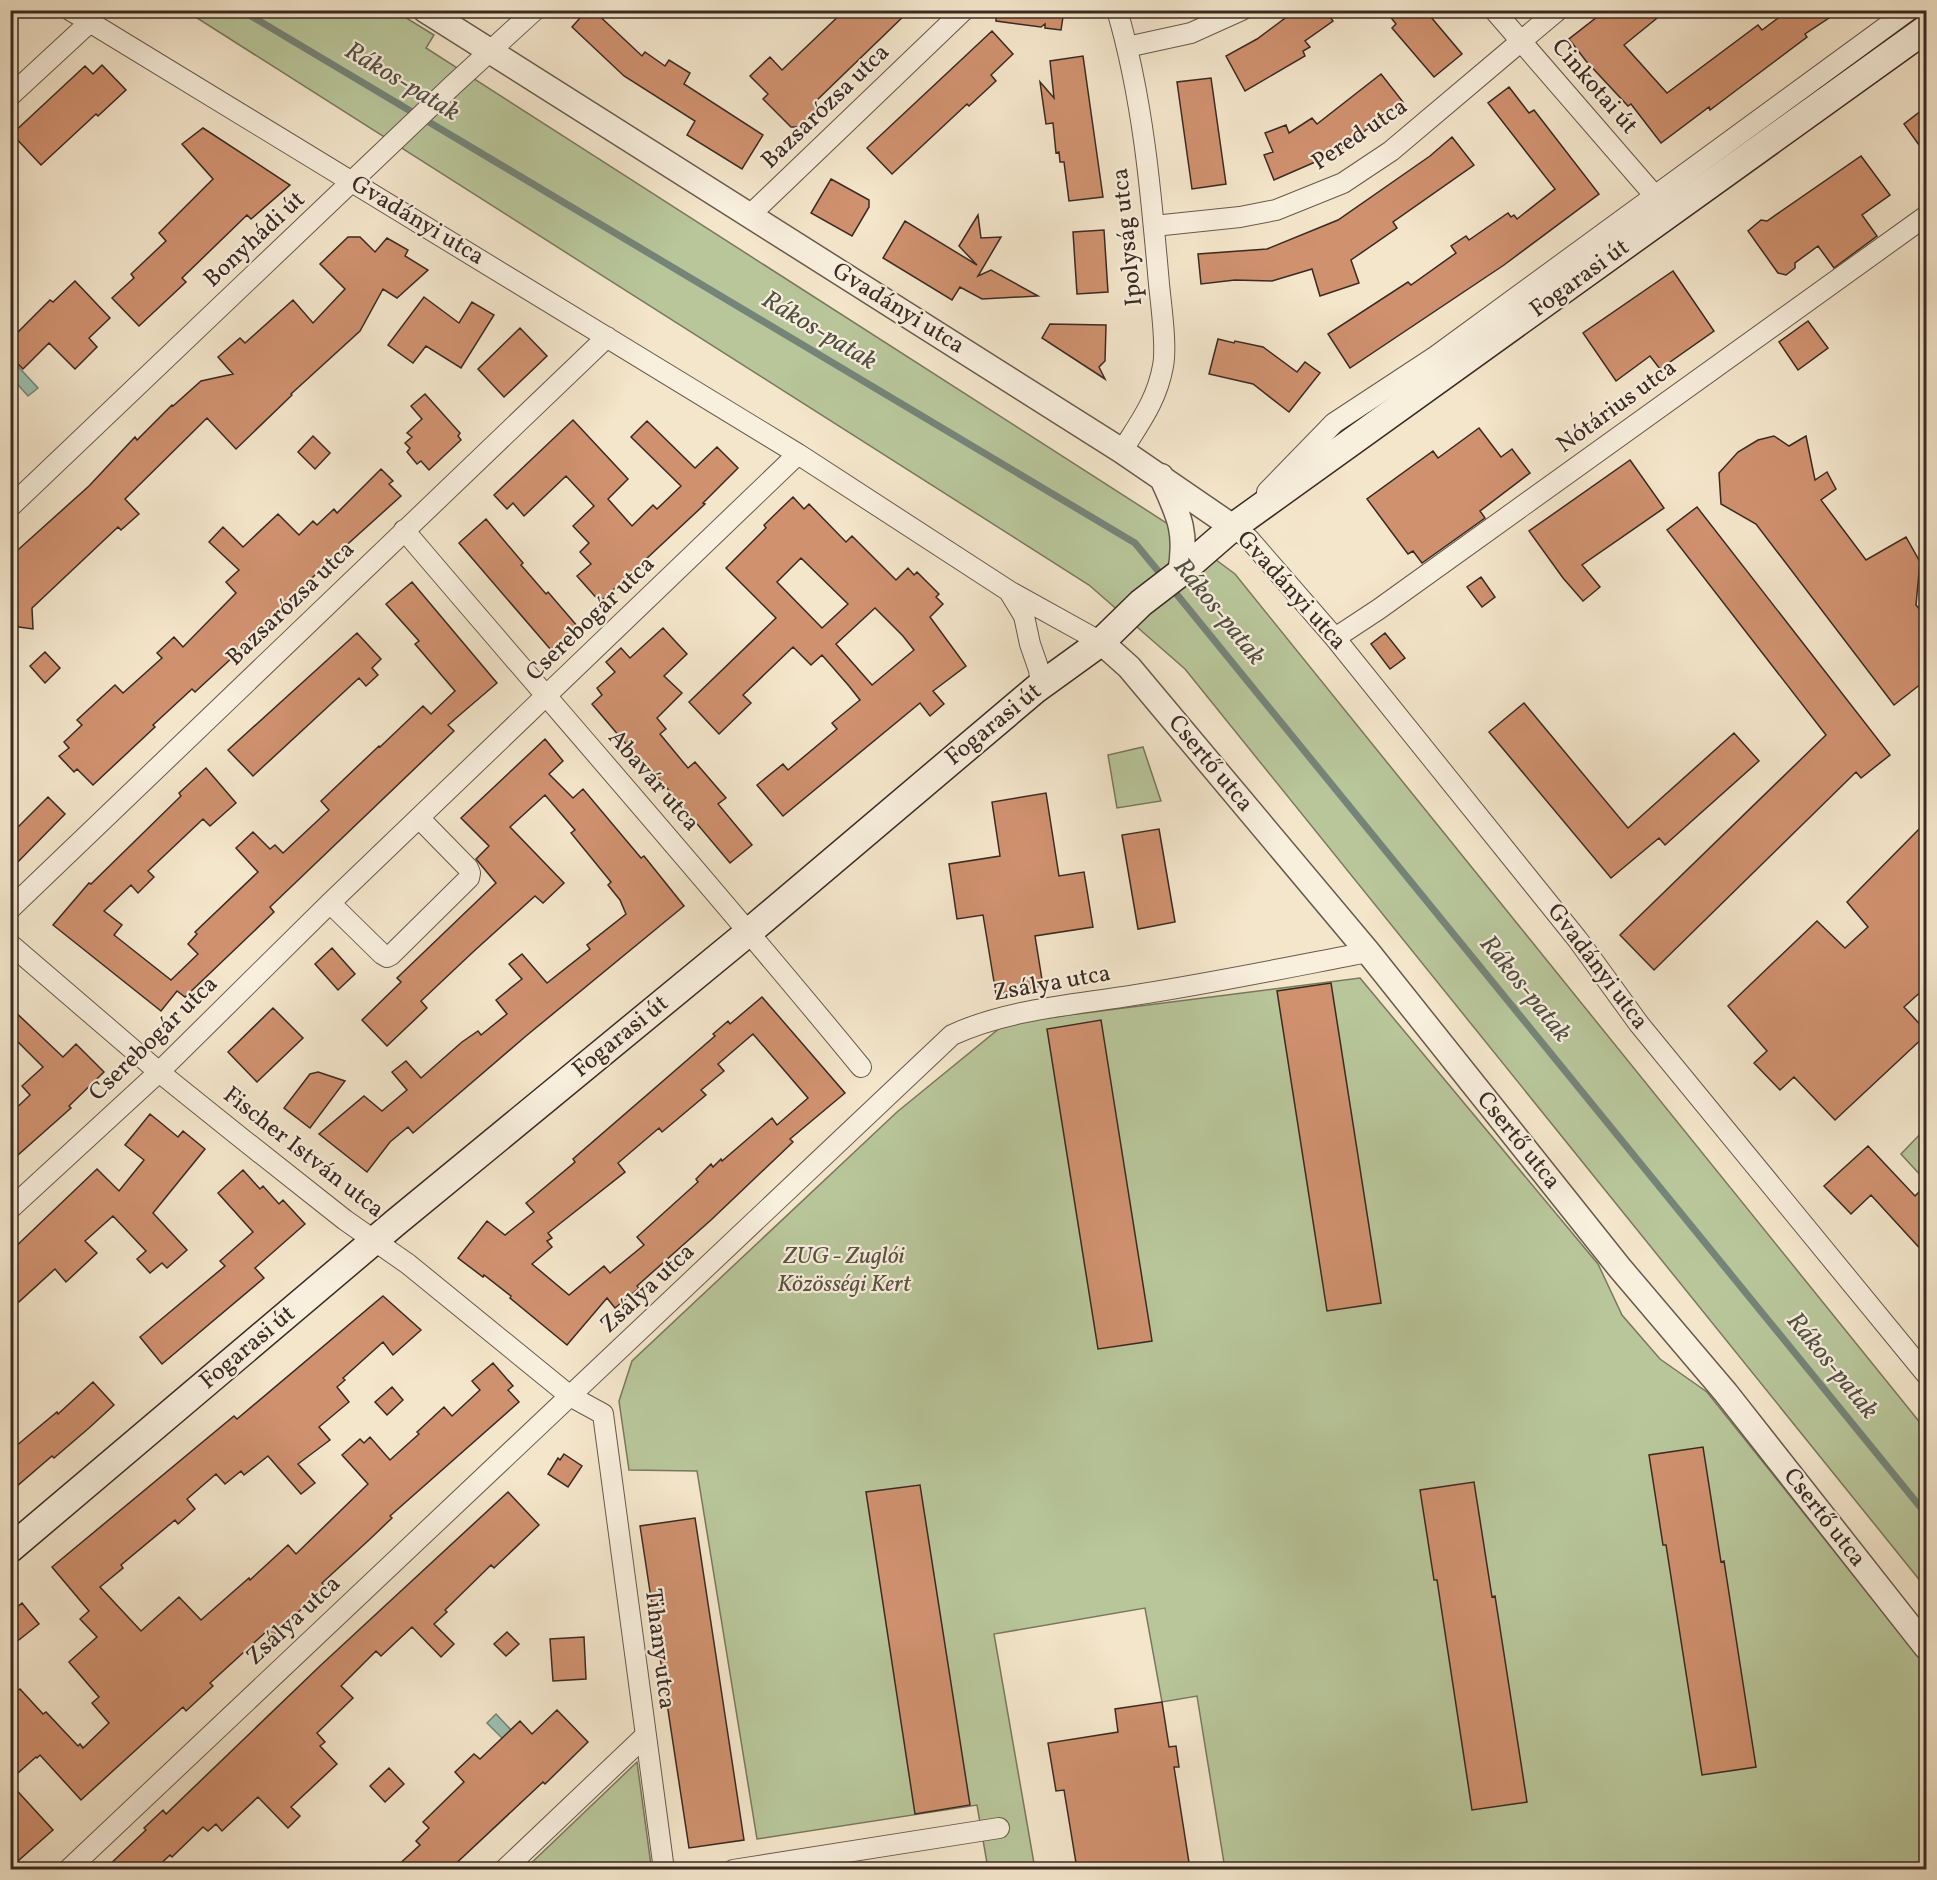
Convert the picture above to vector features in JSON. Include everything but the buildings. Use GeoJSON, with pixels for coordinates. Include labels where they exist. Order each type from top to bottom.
{"type":"FeatureCollection","features":[{"type":"Feature","properties":{"kind":"main road","name":"Fogarasi út"},"geometry":{"type":"LineString","coordinates":[[10,1549],[374,1241],[750,931],[1041,686],[1101,642],[1141,603],[1233,527],[1926,30]]}},
{"type":"Feature","properties":{"kind":"street","name":"Gvadányi utca"},"geometry":{"type":"LineString","coordinates":[[70,10],[798,454],[1009,591],[1101,642]]}},
{"type":"Feature","properties":{"kind":"street","name":"Gvadányi utca"},"geometry":{"type":"LineString","coordinates":[[425,10],[1161,476],[1249,539],[1335,638],[1578,940],[1639,1024],[1926,1374]]}},
{"type":"Feature","properties":{"kind":"street","name":"Bonyhádi út"},"geometry":{"type":"LineString","coordinates":[[10,507],[453,85],[535,10]]}},
{"type":"Feature","properties":{"kind":"street","name":"Bazsarózsa utca"},"geometry":{"type":"LineString","coordinates":[[750,215],[964,10]]}},
{"type":"Feature","properties":{"kind":"street","name":"Ipolyság utca"},"geometry":{"type":"LineString","coordinates":[[1117,10],[1139,108],[1154,226],[1164,364],[1154,400],[1122,451]]}},
{"type":"Feature","properties":{"kind":"street"},"geometry":{"type":"LineString","coordinates":[[1127,47],[1191,33],[1242,10]]}},
{"type":"Feature","properties":{"kind":"street","name":"Cinkotai út"},"geometry":{"type":"LineString","coordinates":[[1494,10],[1655,196]]}},
{"type":"Feature","properties":{"kind":"street","name":"Pered utca"},"geometry":{"type":"LineString","coordinates":[[1154,226],[1240,217],[1276,210],[1343,183],[1391,151],[1558,10]]}},
{"type":"Feature","properties":{"kind":"street","name":"Fogarasi út"},"geometry":{"type":"LineString","coordinates":[[1233,527],[1334,423],[1436,356],[1909,10]]}},
{"type":"Feature","properties":{"kind":"street"},"geometry":{"type":"LineString","coordinates":[[10,96],[89,23]]}},
{"type":"Feature","properties":{"kind":"street","name":"Nótárius utca"},"geometry":{"type":"LineString","coordinates":[[1335,638],[1926,216]]}},
{"type":"Feature","properties":{"kind":"street","name":"Bazsarózsa utca"},"geometry":{"type":"LineString","coordinates":[[10,909],[607,337]]}},
{"type":"Feature","properties":{"kind":"street","name":"Cserebogár utca"},"geometry":{"type":"LineString","coordinates":[[10,1209],[159,1072],[330,903],[798,454]]}},
{"type":"Feature","properties":{"kind":"street"},"geometry":{"type":"LineString","coordinates":[[1161,476],[1184,533],[1180,573]]}},
{"type":"Feature","properties":{"kind":"street","name":"Abavár utca"},"geometry":{"type":"LineString","coordinates":[[404,530],[546,698],[750,931],[861,1067]]}},
{"type":"Feature","properties":{"kind":"street"},"geometry":{"type":"LineString","coordinates":[[1009,591],[1024,616],[1039,670],[1041,686]]}},
{"type":"Feature","properties":{"kind":"street","name":"Csertő utca"},"geometry":{"type":"LineString","coordinates":[[1101,642],[1129,667],[1368,952],[1465,1076],[1725,1393],[1926,1647]]}},
{"type":"Feature","properties":{"kind":"street"},"geometry":{"type":"LineString","coordinates":[[330,903],[382,954],[387,957],[391,955],[465,883],[470,873],[420,819]]}},
{"type":"Feature","properties":{"kind":"street","name":"Fischer István utca"},"geometry":{"type":"LineString","coordinates":[[10,944],[159,1072],[345,1221],[416,1271],[570,1396]]}},
{"type":"Feature","properties":{"kind":"street","name":"Zsálya utca"},"geometry":{"type":"LineString","coordinates":[[68,1869],[952,1035],[974,1024],[1006,1016],[1215,981],[1368,952]]}},
{"type":"Feature","properties":{"kind":"street","name":"Tihany utca"},"geometry":{"type":"LineString","coordinates":[[504,1869],[644,1737],[603,1414],[570,1396]]}},
{"type":"Feature","properties":{"kind":"street"},"geometry":{"type":"LineString","coordinates":[[644,1737],[664,1869]]}},
{"type":"Feature","properties":{"kind":"street"},"geometry":{"type":"LineString","coordinates":[[733,1869],[999,1828]]}},
{"type":"Feature","properties":{"kind":"green space"},"geometry":{"type":"Polygon","coordinates":[[[186,11],[395,11],[434,35],[426,48],[1165,522],[1235,574],[1926,1430],[1926,1588],[1185,669],[1089,585],[186,11]]]}},
{"type":"Feature","properties":{"kind":"green space"},"geometry":{"type":"Polygon","coordinates":[[[1143,747],[1161,801],[1117,808],[1108,755],[1143,747]]]}},
{"type":"Feature","properties":{"kind":"green space","name":"ZUG - Zuglói Közösségi Kert"},"geometry":{"type":"Polygon","coordinates":[[[1360,978],[1598,1264],[1622,1315],[1660,1359],[1707,1392],[1926,1666],[1926,1869],[1225,1869],[1197,1696],[1162,1702],[1145,1608],[994,1634],[1035,1869],[988,1869],[977,1805],[757,1839],[697,1471],[629,1470],[619,1401],[632,1361],[897,1112],[1006,1023],[1360,978]]]}},
{"type":"Feature","properties":{"kind":"green space"},"geometry":{"type":"Polygon","coordinates":[[[1926,1128],[1926,1173],[1922,1177],[1901,1154],[1926,1128]]]}},
{"type":"Feature","properties":{"kind":"green space"},"geometry":{"type":"Polygon","coordinates":[[[637,1762],[651,1865],[625,1870],[525,1869],[637,1762]]]}},
{"type":"Feature","properties":{"kind":"shaded area"},"geometry":{"type":"Polygon","coordinates":[[[11,359],[38,388],[28,396],[11,377],[11,359]]]}},
{"type":"Feature","properties":{"kind":"shaded area"},"geometry":{"type":"Polygon","coordinates":[[[496,1714],[513,1732],[505,1741],[487,1723],[496,1714]]]}},
{"type":"Feature","properties":{"kind":"waterway","name":"Rákos-patak"},"geometry":{"type":"LineString","coordinates":[[241,10],[1135,543],[1163,577]]}},
{"type":"Feature","properties":{"kind":"waterway","name":"Rákos-patak"},"geometry":{"type":"LineString","coordinates":[[1170,586],[1926,1514]]}}]}
